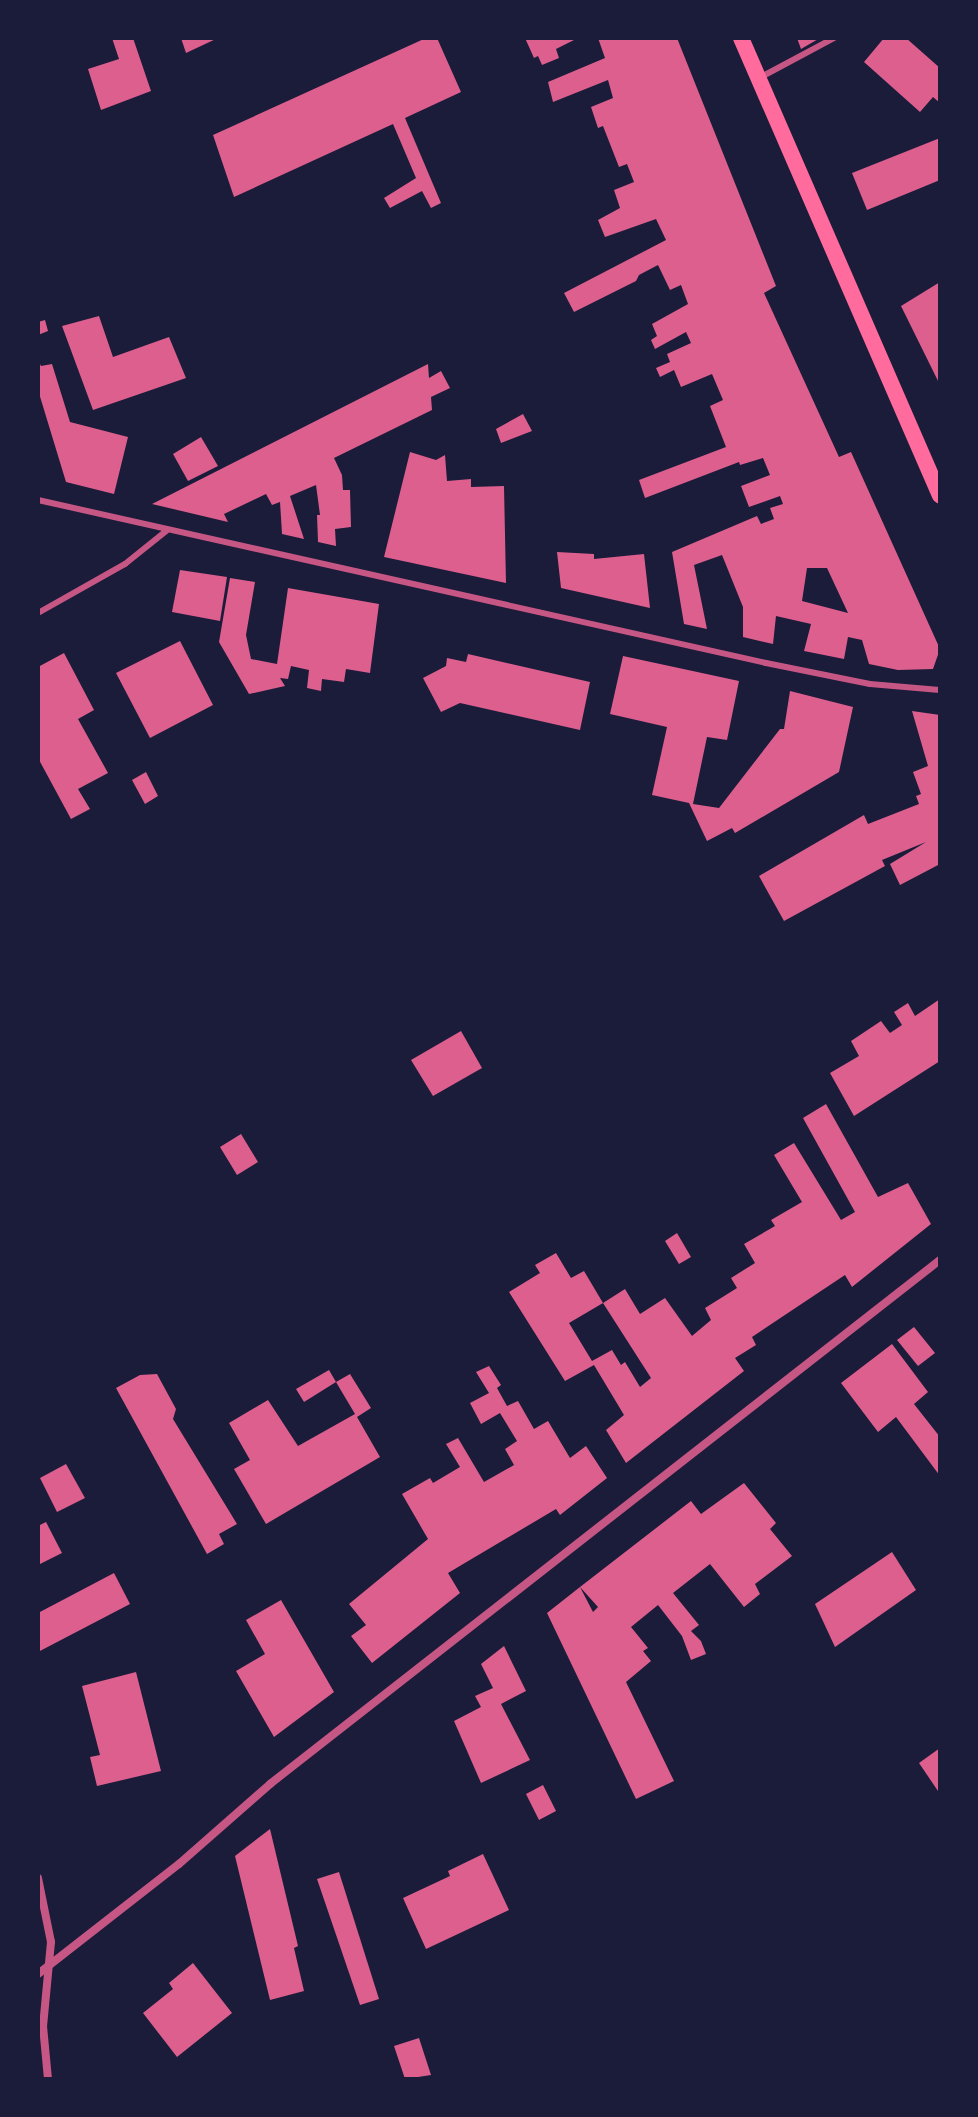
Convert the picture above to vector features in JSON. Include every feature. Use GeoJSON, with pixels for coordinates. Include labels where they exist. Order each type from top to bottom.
{"type":"FeatureCollection","features":[{"type":"Feature","properties":{"kind":"main road"},"geometry":{"type":"LineString","coordinates":[[741,38],[940,496]]}},
{"type":"Feature","properties":{"kind":"street"},"geometry":{"type":"LineString","coordinates":[[38,1974],[179,1864],[270,1784],[940,1260]]}},
{"type":"Feature","properties":{"kind":"street"},"geometry":{"type":"LineString","coordinates":[[38,1878],[49,1921],[43,2026],[48,2079]]}},
{"type":"Feature","properties":{"kind":"lane"},"geometry":{"type":"LineString","coordinates":[[758,79],[834,38]]}},
{"type":"Feature","properties":{"kind":"lane"},"geometry":{"type":"LineString","coordinates":[[38,500],[166,531],[870,684],[940,690]]}},
{"type":"Feature","properties":{"kind":"lane"},"geometry":{"type":"LineString","coordinates":[[38,613],[125,564],[166,531]]}},
{"type":"Feature","properties":{"kind":"building"},"geometry":{"type":"Polygon","coordinates":[[[112,38],[133,38],[151,91],[101,110],[88,69],[119,59],[112,38]]]}},
{"type":"Feature","properties":{"kind":"building"},"geometry":{"type":"Polygon","coordinates":[[[181,38],[218,38],[186,53],[181,38]]]}},
{"type":"Feature","properties":{"kind":"building"},"geometry":{"type":"Polygon","coordinates":[[[426,38],[437,38],[461,92],[405,118],[441,203],[431,208],[422,191],[390,208],[384,198],[416,178],[393,124],[234,197],[213,135],[426,38]]]}},
{"type":"Feature","properties":{"kind":"building"},"geometry":{"type":"Polygon","coordinates":[[[525,38],[578,38],[556,49],[559,58],[542,65],[538,56],[534,58],[525,38]]]}},
{"type":"Feature","properties":{"kind":"building"},"geometry":{"type":"Polygon","coordinates":[[[598,38],[677,38],[776,286],[764,293],[839,457],[851,452],[940,649],[933,669],[898,670],[869,664],[862,640],[848,637],[844,659],[804,651],[811,624],[776,616],[773,644],[743,637],[743,607],[722,555],[694,565],[707,629],[684,624],[672,552],[757,516],[761,524],[774,519],[770,508],[783,504],[780,496],[749,507],[741,486],[770,475],[763,458],[740,465],[739,462],[645,498],[639,480],[726,447],[710,406],[723,400],[712,374],[681,387],[674,370],[660,377],[656,368],[670,362],[667,354],[691,343],[686,332],[655,349],[651,340],[657,336],[652,324],[688,304],[681,285],[670,290],[658,265],[639,275],[636,281],[574,312],[564,293],[666,240],[656,219],[605,237],[598,220],[620,208],[614,190],[634,182],[627,164],[619,167],[603,126],[598,128],[591,107],[613,98],[608,80],[553,102],[548,82],[605,58],[598,38]],[[807,568],[802,601],[848,613],[827,568],[807,568]]]}},
{"type":"Feature","properties":{"kind":"building"},"geometry":{"type":"Polygon","coordinates":[[[797,38],[820,38],[801,49],[797,38]]]}},
{"type":"Feature","properties":{"kind":"building"},"geometry":{"type":"Polygon","coordinates":[[[884,38],[906,38],[940,68],[940,103],[933,97],[920,112],[864,62],[884,38]]]}},
{"type":"Feature","properties":{"kind":"building"},"geometry":{"type":"Polygon","coordinates":[[[940,138],[940,180],[867,210],[852,173],[940,138]]]}},
{"type":"Feature","properties":{"kind":"building"},"geometry":{"type":"Polygon","coordinates":[[[940,282],[940,385],[901,306],[940,282]]]}},
{"type":"Feature","properties":{"kind":"building"},"geometry":{"type":"Polygon","coordinates":[[[99,316],[113,357],[169,337],[186,378],[93,410],[62,326],[99,316]]]}},
{"type":"Feature","properties":{"kind":"building"},"geometry":{"type":"Polygon","coordinates":[[[45,320],[48,331],[38,335],[38,322],[45,320]]]}},
{"type":"Feature","properties":{"kind":"building"},"geometry":{"type":"Polygon","coordinates":[[[38,360],[41,366],[52,364],[70,422],[128,437],[114,494],[66,482],[38,390],[38,360]]]}},
{"type":"Feature","properties":{"kind":"building"},"geometry":{"type":"Polygon","coordinates":[[[428,364],[429,378],[441,371],[450,388],[431,397],[432,410],[334,458],[342,475],[343,490],[350,490],[351,527],[335,529],[336,546],[318,542],[317,515],[320,515],[316,485],[290,496],[304,539],[282,534],[280,502],[272,505],[266,494],[224,514],[228,522],[152,504],[428,364]]]}},
{"type":"Feature","properties":{"kind":"building"},"geometry":{"type":"Polygon","coordinates":[[[523,414],[532,431],[501,443],[496,429],[523,414]]]}},
{"type":"Feature","properties":{"kind":"building"},"geometry":{"type":"Polygon","coordinates":[[[201,437],[218,466],[188,481],[173,454],[201,437]]]}},
{"type":"Feature","properties":{"kind":"building"},"geometry":{"type":"Polygon","coordinates":[[[410,452],[436,460],[445,455],[447,481],[471,479],[471,487],[504,486],[506,583],[384,557],[410,452]]]}},
{"type":"Feature","properties":{"kind":"building"},"geometry":{"type":"Polygon","coordinates":[[[557,552],[594,554],[594,559],[644,554],[650,608],[561,588],[557,552]]]}},
{"type":"Feature","properties":{"kind":"building"},"geometry":{"type":"Polygon","coordinates":[[[180,570],[227,577],[220,621],[172,612],[180,570]]]}},
{"type":"Feature","properties":{"kind":"building"},"geometry":{"type":"Polygon","coordinates":[[[230,578],[255,582],[246,635],[251,659],[277,664],[288,588],[379,604],[370,673],[346,669],[344,682],[322,679],[321,691],[307,688],[309,670],[291,666],[288,679],[280,678],[285,686],[249,694],[219,642],[230,578]]]}},
{"type":"Feature","properties":{"kind":"building"},"geometry":{"type":"Polygon","coordinates":[[[180,641],[213,705],[150,738],[116,673],[180,641]]]}},
{"type":"Feature","properties":{"kind":"building"},"geometry":{"type":"Polygon","coordinates":[[[64,653],[94,710],[78,719],[108,773],[78,789],[90,809],[71,819],[38,758],[38,667],[64,653]]]}},
{"type":"Feature","properties":{"kind":"building"},"geometry":{"type":"Polygon","coordinates":[[[468,654],[590,682],[580,730],[460,703],[441,712],[423,678],[446,666],[447,658],[466,662],[468,654]]]}},
{"type":"Feature","properties":{"kind":"building"},"geometry":{"type":"Polygon","coordinates":[[[623,656],[739,681],[727,740],[707,737],[693,804],[719,808],[780,729],[784,729],[790,691],[853,707],[839,772],[735,833],[732,828],[707,841],[689,803],[652,795],[667,727],[610,714],[623,656]]]}},
{"type":"Feature","properties":{"kind":"building"},"geometry":{"type":"Polygon","coordinates":[[[912,711],[940,715],[940,864],[900,885],[890,864],[926,842],[882,860],[885,866],[784,921],[759,876],[864,815],[868,824],[919,804],[916,796],[921,794],[913,772],[928,766],[912,711]]]}},
{"type":"Feature","properties":{"kind":"building"},"geometry":{"type":"Polygon","coordinates":[[[146,772],[158,796],[145,804],[132,780],[146,772]]]}},
{"type":"Feature","properties":{"kind":"building"},"geometry":{"type":"Polygon","coordinates":[[[940,999],[940,1061],[854,1116],[830,1073],[859,1056],[851,1041],[881,1021],[890,1033],[902,1025],[894,1012],[908,1003],[915,1016],[940,999]]]}},
{"type":"Feature","properties":{"kind":"building"},"geometry":{"type":"Polygon","coordinates":[[[461,1031],[482,1068],[433,1096],[411,1060],[461,1031]]]}},
{"type":"Feature","properties":{"kind":"building"},"geometry":{"type":"Polygon","coordinates":[[[826,1104],[878,1197],[908,1183],[931,1224],[852,1287],[845,1275],[752,1337],[756,1345],[735,1358],[744,1371],[626,1463],[606,1430],[624,1415],[594,1365],[565,1381],[509,1292],[540,1273],[535,1265],[556,1253],[571,1278],[584,1271],[603,1303],[625,1289],[640,1314],[665,1298],[692,1336],[711,1320],[705,1308],[737,1288],[731,1278],[755,1263],[744,1244],[775,1226],[771,1220],[802,1202],[774,1155],[794,1143],[841,1220],[855,1212],[803,1118],[826,1104]],[[603,1303],[569,1323],[592,1361],[612,1350],[621,1365],[625,1362],[640,1387],[651,1378],[603,1303]]]}},
{"type":"Feature","properties":{"kind":"building"},"geometry":{"type":"Polygon","coordinates":[[[241,1134],[258,1162],[237,1175],[220,1147],[241,1134]]]}},
{"type":"Feature","properties":{"kind":"building"},"geometry":{"type":"Polygon","coordinates":[[[677,1233],[691,1257],[679,1264],[665,1241],[677,1233]]]}},
{"type":"Feature","properties":{"kind":"building"},"geometry":{"type":"Polygon","coordinates":[[[914,1327],[935,1353],[918,1366],[897,1340],[914,1327]]]}},
{"type":"Feature","properties":{"kind":"building"},"geometry":{"type":"Polygon","coordinates":[[[892,1344],[928,1392],[914,1404],[940,1437],[940,1476],[896,1417],[878,1432],[841,1383],[892,1344]]]}},
{"type":"Feature","properties":{"kind":"building"},"geometry":{"type":"Polygon","coordinates":[[[489,1366],[501,1385],[497,1388],[507,1406],[518,1401],[534,1429],[548,1421],[570,1458],[586,1446],[607,1478],[560,1515],[556,1509],[448,1573],[460,1593],[372,1663],[351,1636],[366,1625],[349,1604],[428,1539],[402,1494],[430,1478],[433,1483],[460,1467],[446,1444],[458,1438],[484,1482],[514,1465],[505,1449],[517,1441],[500,1413],[481,1424],[470,1403],[489,1393],[476,1372],[489,1366]]]}},
{"type":"Feature","properties":{"kind":"building"},"geometry":{"type":"Polygon","coordinates":[[[329,1370],[336,1382],[304,1402],[296,1389],[329,1370]]]}},
{"type":"Feature","properties":{"kind":"building"},"geometry":{"type":"Polygon","coordinates":[[[157,1374],[176,1409],[173,1419],[237,1524],[219,1534],[224,1544],[207,1554],[116,1388],[140,1375],[157,1374]]]}},
{"type":"Feature","properties":{"kind":"building"},"geometry":{"type":"Polygon","coordinates":[[[350,1374],[371,1408],[357,1417],[380,1457],[266,1524],[234,1469],[250,1460],[229,1423],[268,1400],[298,1446],[355,1414],[336,1382],[350,1374]]]}},
{"type":"Feature","properties":{"kind":"building"},"geometry":{"type":"Polygon","coordinates":[[[66,1464],[85,1498],[57,1512],[40,1478],[66,1464]]]}},
{"type":"Feature","properties":{"kind":"building"},"geometry":{"type":"Polygon","coordinates":[[[744,1483],[776,1523],[770,1529],[792,1556],[755,1584],[760,1594],[744,1607],[710,1564],[673,1593],[699,1625],[691,1631],[701,1641],[706,1654],[691,1660],[682,1636],[658,1605],[631,1627],[648,1648],[643,1651],[651,1661],[626,1682],[674,1781],[636,1799],[547,1613],[580,1587],[691,1501],[701,1514],[744,1483]],[[580,1587],[593,1612],[598,1607],[580,1587]]]}},
{"type":"Feature","properties":{"kind":"building"},"geometry":{"type":"Polygon","coordinates":[[[46,1522],[62,1553],[38,1565],[38,1526],[46,1522]]]}},
{"type":"Feature","properties":{"kind":"building"},"geometry":{"type":"Polygon","coordinates":[[[892,1552],[916,1590],[835,1647],[815,1604],[892,1552]]]}},
{"type":"Feature","properties":{"kind":"building"},"geometry":{"type":"Polygon","coordinates":[[[114,1573],[130,1604],[38,1652],[38,1613],[114,1573]]]}},
{"type":"Feature","properties":{"kind":"building"},"geometry":{"type":"Polygon","coordinates":[[[281,1600],[334,1692],[274,1737],[236,1671],[265,1654],[246,1620],[281,1600]]]}},
{"type":"Feature","properties":{"kind":"building"},"geometry":{"type":"Polygon","coordinates":[[[504,1646],[526,1691],[501,1704],[530,1760],[481,1783],[454,1721],[481,1707],[475,1696],[493,1688],[481,1664],[504,1646]]]}},
{"type":"Feature","properties":{"kind":"building"},"geometry":{"type":"Polygon","coordinates":[[[136,1672],[161,1771],[97,1786],[90,1757],[100,1755],[82,1686],[136,1672]]]}},
{"type":"Feature","properties":{"kind":"building"},"geometry":{"type":"Polygon","coordinates":[[[940,1748],[940,1794],[919,1763],[940,1748]]]}},
{"type":"Feature","properties":{"kind":"building"},"geometry":{"type":"Polygon","coordinates":[[[543,1785],[556,1811],[539,1820],[526,1794],[543,1785]]]}},
{"type":"Feature","properties":{"kind":"building"},"geometry":{"type":"Polygon","coordinates":[[[270,1829],[298,1946],[294,1948],[304,1991],[270,2000],[235,1856],[270,1829]]]}},
{"type":"Feature","properties":{"kind":"building"},"geometry":{"type":"Polygon","coordinates":[[[483,1854],[509,1910],[426,1949],[403,1898],[450,1876],[448,1871],[483,1854]]]}},
{"type":"Feature","properties":{"kind":"building"},"geometry":{"type":"Polygon","coordinates":[[[339,1872],[379,1999],[360,2005],[317,1879],[339,1872]]]}},
{"type":"Feature","properties":{"kind":"building"},"geometry":{"type":"Polygon","coordinates":[[[193,1963],[232,2013],[177,2057],[143,2013],[173,1989],[169,1983],[193,1963]]]}},
{"type":"Feature","properties":{"kind":"building"},"geometry":{"type":"Polygon","coordinates":[[[419,2038],[431,2075],[405,2079],[394,2046],[419,2038]]]}}]}
